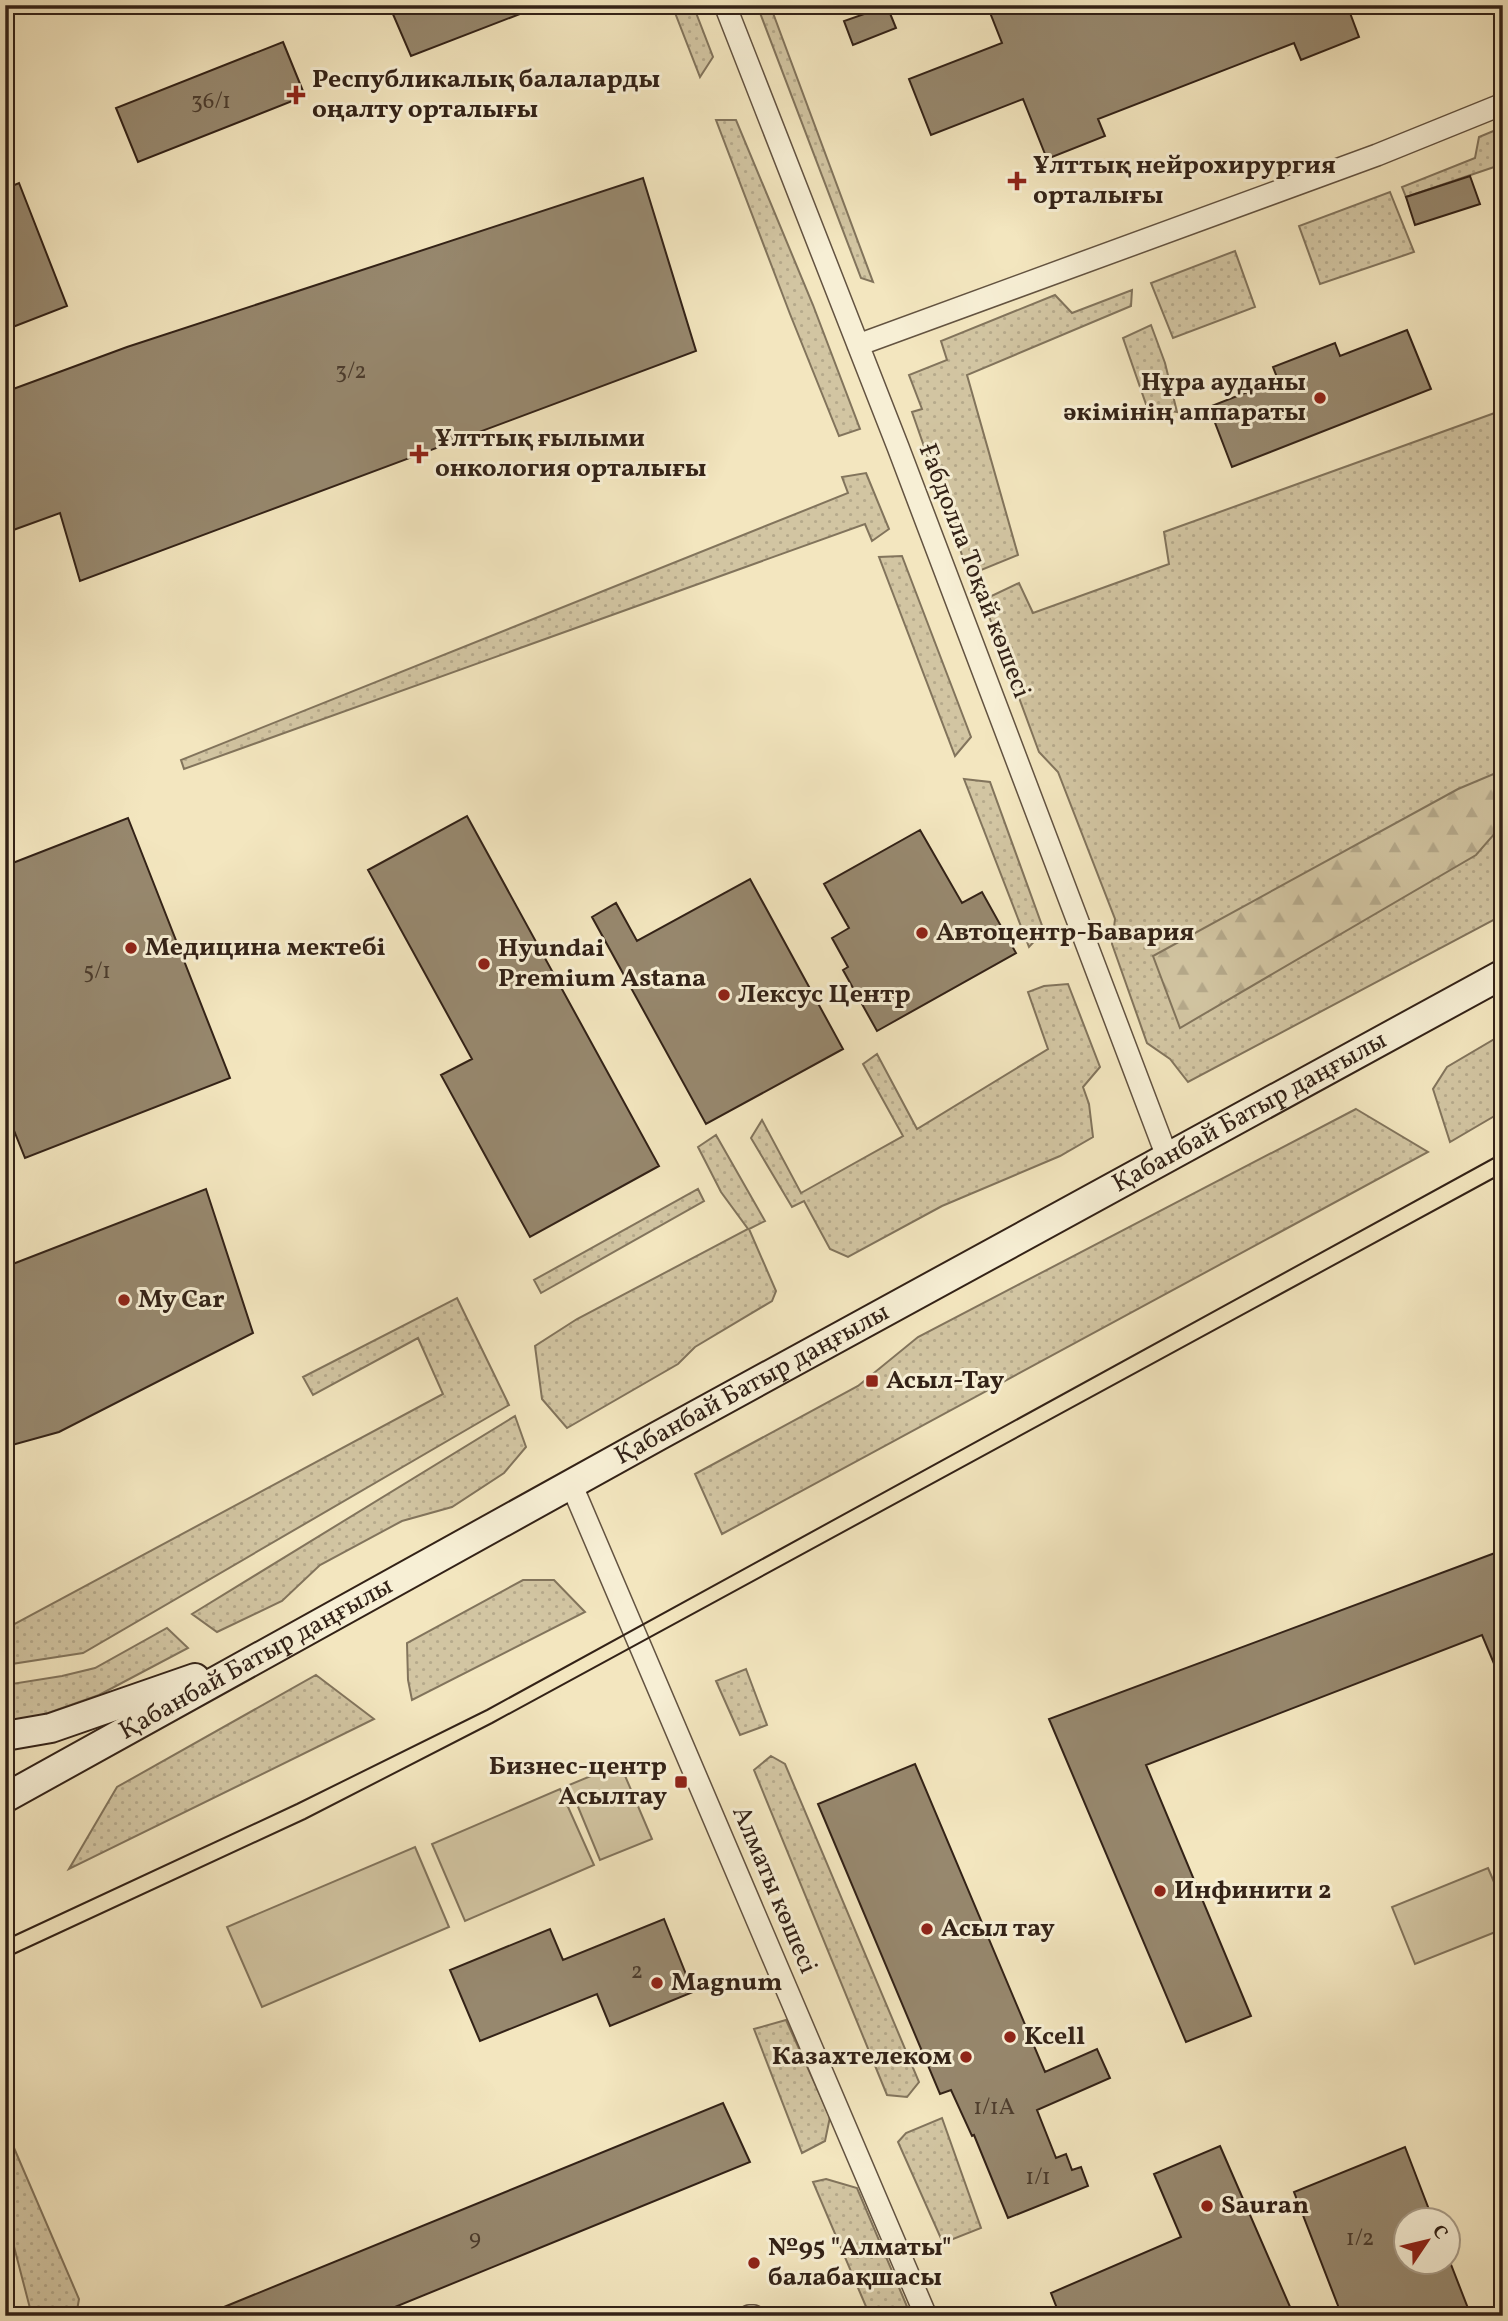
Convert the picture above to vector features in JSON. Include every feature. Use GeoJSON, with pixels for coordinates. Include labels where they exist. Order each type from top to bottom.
{"type":"FeatureCollection","features":[{"type":"Feature","properties":{"kind":"main road","name":"Қабанбай Батыр даңғылы"},"geometry":{"type":"LineString","coordinates":[[5,1798],[844,1334],[1503,974]]}},
{"type":"Feature","properties":{"kind":"main road"},"geometry":{"type":"LineString","coordinates":[[5,1736],[51,1728],[271,1652]]}},
{"type":"Feature","properties":{"kind":"street","name":"Ғабдолла Тоқай көшесі"},"geometry":{"type":"LineString","coordinates":[[725,5],[858,345],[1168,1159]]}},
{"type":"Feature","properties":{"kind":"street"},"geometry":{"type":"LineString","coordinates":[[858,345],[1377,155],[1503,104]]}},
{"type":"Feature","properties":{"kind":"street","name":"Алматы көшесі"},"geometry":{"type":"LineString","coordinates":[[572,1486],[926,2316]]}},
{"type":"Feature","properties":{"kind":"street"},"geometry":{"type":"LineString","coordinates":[[749,2316],[754,2316]]}},
{"type":"Feature","properties":{"kind":"green space"},"geometry":{"type":"Polygon","coordinates":[[[672,5],[693,5],[713,57],[700,77],[672,5]]]}},
{"type":"Feature","properties":{"kind":"green space"},"geometry":{"type":"Polygon","coordinates":[[[757,5],[770,5],[873,282],[861,278],[757,5]]]}},
{"type":"Feature","properties":{"kind":"green space"},"geometry":{"type":"Polygon","coordinates":[[[716,120],[736,120],[813,305],[860,429],[839,436],[716,120]]]}},
{"type":"Feature","properties":{"kind":"green space"},"geometry":{"type":"Polygon","coordinates":[[[1503,127],[1503,164],[1406,197],[1402,187],[1475,158],[1479,137],[1503,127]]]}},
{"type":"Feature","properties":{"kind":"green space"},"geometry":{"type":"Polygon","coordinates":[[[1390,192],[1414,252],[1320,284],[1299,226],[1390,192]]]}},
{"type":"Feature","properties":{"kind":"green space"},"geometry":{"type":"Polygon","coordinates":[[[1235,251],[1255,307],[1173,338],[1151,283],[1235,251]]]}},
{"type":"Feature","properties":{"kind":"green space"},"geometry":{"type":"Polygon","coordinates":[[[1132,290],[1131,306],[967,375],[1018,555],[969,575],[912,412],[922,409],[909,375],[947,360],[941,341],[1055,295],[1072,313],[1132,290]]]}},
{"type":"Feature","properties":{"kind":"green space"},"geometry":{"type":"Polygon","coordinates":[[[1151,325],[1165,363],[1177,412],[1147,407],[1123,338],[1151,325]]]}},
{"type":"Feature","properties":{"kind":"green space"},"geometry":{"type":"Polygon","coordinates":[[[1503,410],[1503,915],[1188,1082],[1170,1059],[1147,1043],[1112,944],[1115,919],[1058,772],[1039,752],[983,600],[1019,583],[1033,613],[1169,564],[1164,532],[1503,410]]]}},
{"type":"Feature","properties":{"kind":"green space"},"geometry":{"type":"Polygon","coordinates":[[[866,473],[889,529],[872,541],[865,524],[184,769],[181,760],[848,493],[842,477],[866,473]]]}},
{"type":"Feature","properties":{"kind":"green space"},"geometry":{"type":"Polygon","coordinates":[[[902,556],[971,737],[955,756],[879,557],[902,556]]]}},
{"type":"Feature","properties":{"kind":"green space"},"geometry":{"type":"Polygon","coordinates":[[[1503,770],[1503,824],[1476,855],[1180,1028],[1153,956],[1458,789],[1503,770]]]}},
{"type":"Feature","properties":{"kind":"green space"},"geometry":{"type":"Polygon","coordinates":[[[964,779],[990,782],[1044,931],[1029,947],[964,779]]]}},
{"type":"Feature","properties":{"kind":"green space"},"geometry":{"type":"Polygon","coordinates":[[[1068,984],[1100,1067],[1083,1087],[1089,1104],[1093,1137],[1060,1156],[942,1206],[848,1257],[830,1249],[804,1201],[792,1207],[751,1138],[762,1120],[801,1193],[903,1136],[863,1064],[877,1054],[917,1129],[1048,1049],[1028,992],[1044,986],[1068,984]]]}},
{"type":"Feature","properties":{"kind":"green space"},"geometry":{"type":"Polygon","coordinates":[[[1503,1034],[1503,1111],[1450,1142],[1433,1089],[1447,1067],[1503,1034]]]}},
{"type":"Feature","properties":{"kind":"green space"},"geometry":{"type":"Polygon","coordinates":[[[1356,1109],[1428,1152],[722,1534],[695,1474],[858,1386],[918,1337],[1356,1109]]]}},
{"type":"Feature","properties":{"kind":"green space"},"geometry":{"type":"Polygon","coordinates":[[[716,1135],[765,1221],[749,1229],[776,1291],[772,1301],[695,1347],[678,1364],[567,1428],[542,1399],[535,1346],[577,1319],[748,1229],[721,1192],[698,1147],[716,1135]]]}},
{"type":"Feature","properties":{"kind":"green space"},"geometry":{"type":"Polygon","coordinates":[[[698,1189],[704,1201],[541,1293],[534,1280],[698,1189]]]}},
{"type":"Feature","properties":{"kind":"green space"},"geometry":{"type":"Polygon","coordinates":[[[457,1298],[509,1405],[83,1653],[5,1665],[5,1629],[443,1394],[418,1338],[313,1395],[303,1377],[457,1298]]]}},
{"type":"Feature","properties":{"kind":"green space"},"geometry":{"type":"Polygon","coordinates":[[[515,1416],[526,1447],[504,1473],[452,1507],[402,1521],[320,1565],[282,1601],[217,1632],[192,1614],[515,1416]]]}},
{"type":"Feature","properties":{"kind":"green space"},"geometry":{"type":"Polygon","coordinates":[[[523,1580],[554,1580],[585,1612],[412,1700],[408,1680],[407,1643],[523,1580]]]}},
{"type":"Feature","properties":{"kind":"green space"},"geometry":{"type":"Polygon","coordinates":[[[167,1628],[188,1648],[99,1695],[17,1724],[5,1722],[5,1685],[95,1668],[167,1628]]]}},
{"type":"Feature","properties":{"kind":"green space"},"geometry":{"type":"Polygon","coordinates":[[[746,1669],[767,1725],[740,1735],[716,1681],[746,1669]]]}},
{"type":"Feature","properties":{"kind":"green space"},"geometry":{"type":"Polygon","coordinates":[[[316,1675],[374,1719],[69,1869],[117,1787],[316,1675]]]}},
{"type":"Feature","properties":{"kind":"green space"},"geometry":{"type":"Polygon","coordinates":[[[771,1756],[785,1764],[919,2082],[907,2097],[887,2095],[754,1770],[771,1756]]]}},
{"type":"Feature","properties":{"kind":"green space"},"geometry":{"type":"Polygon","coordinates":[[[620,1764],[652,1839],[600,1860],[569,1785],[620,1764]]]}},
{"type":"Feature","properties":{"kind":"green space"},"geometry":{"type":"Polygon","coordinates":[[[560,1789],[594,1865],[465,1921],[432,1844],[560,1789]]]}},
{"type":"Feature","properties":{"kind":"green space"},"geometry":{"type":"Polygon","coordinates":[[[415,1847],[449,1927],[262,2007],[227,1927],[415,1847]]]}},
{"type":"Feature","properties":{"kind":"green space"},"geometry":{"type":"Polygon","coordinates":[[[1488,1868],[1503,1903],[1503,1929],[1415,1964],[1392,1907],[1488,1868]]]}},
{"type":"Feature","properties":{"kind":"green space"},"geometry":{"type":"Polygon","coordinates":[[[786,2020],[830,2117],[825,2141],[802,2153],[754,2029],[786,2020]]]}},
{"type":"Feature","properties":{"kind":"green space"},"geometry":{"type":"Polygon","coordinates":[[[942,2118],[981,2228],[943,2243],[898,2142],[906,2133],[942,2118]]]}},
{"type":"Feature","properties":{"kind":"green space"},"geometry":{"type":"Polygon","coordinates":[[[5,2127],[79,2299],[76,2316],[32,2316],[5,2212],[5,2127]]]}},
{"type":"Feature","properties":{"kind":"green space"},"geometry":{"type":"Polygon","coordinates":[[[826,2179],[857,2188],[911,2316],[870,2316],[813,2182],[826,2179]]]}},
{"type":"Feature","properties":{"kind":"building"},"geometry":{"type":"Polygon","coordinates":[[[389,5],[537,5],[538,7],[411,56],[389,5]]]}},
{"type":"Feature","properties":{"kind":"building"},"geometry":{"type":"Polygon","coordinates":[[[987,5],[1347,5],[1359,37],[1301,60],[1294,43],[1098,119],[1105,136],[1047,159],[1023,99],[931,135],[909,79],[1002,43],[987,5]]]}},
{"type":"Feature","properties":{"kind":"building"},"geometry":{"type":"Polygon","coordinates":[[[887,6],[896,28],[853,45],[844,21],[887,6]]]}},
{"type":"Feature","properties":{"kind":"building"},"geometry":{"type":"Polygon","coordinates":[[[283,42],[305,96],[138,162],[116,108],[283,42]]]}},
{"type":"Feature","properties":{"kind":"building"},"geometry":{"type":"Polygon","coordinates":[[[1470,176],[1480,204],[1415,225],[1406,197],[1470,176]]]}},
{"type":"Feature","properties":{"kind":"building"},"geometry":{"type":"Polygon","coordinates":[[[643,178],[696,351],[80,581],[60,513],[5,533],[5,392],[127,347],[643,178]]]}},
{"type":"Feature","properties":{"kind":"building"},"geometry":{"type":"Polygon","coordinates":[[[19,183],[67,306],[5,330],[5,189],[19,183]]]}},
{"type":"Feature","properties":{"kind":"building","name":"Нұра ауданы әкімінің аппараты"},"geometry":{"type":"Polygon","coordinates":[[[1407,330],[1431,389],[1232,467],[1209,407],[1278,380],[1273,367],[1335,343],[1340,356],[1407,330]]]}},
{"type":"Feature","properties":{"kind":"building","name":"Hyundai Premium Astana"},"geometry":{"type":"Polygon","coordinates":[[[467,816],[659,1166],[530,1237],[441,1075],[472,1059],[368,870],[467,816]]]}},
{"type":"Feature","properties":{"kind":"building","name":"Медицина мектебі"},"geometry":{"type":"Polygon","coordinates":[[[128,818],[230,1078],[25,1158],[5,1108],[5,866],[128,818]]]}},
{"type":"Feature","properties":{"kind":"building","name":"Автоцентр-Бавария"},"geometry":{"type":"Polygon","coordinates":[[[920,830],[962,903],[982,892],[1016,953],[877,1031],[843,970],[848,967],[832,938],[849,928],[824,884],[920,830]]]}},
{"type":"Feature","properties":{"kind":"building","name":"Лексус Центр"},"geometry":{"type":"Polygon","coordinates":[[[750,879],[843,1049],[706,1124],[592,917],[616,903],[637,941],[750,879]]]}},
{"type":"Feature","properties":{"kind":"building","name":"My Car"},"geometry":{"type":"Polygon","coordinates":[[[206,1189],[253,1333],[59,1432],[5,1447],[5,1267],[206,1189]]]}},
{"type":"Feature","properties":{"kind":"building","name":"Инфинити 2"},"geometry":{"type":"Polygon","coordinates":[[[1503,1550],[1503,1685],[1482,1635],[1146,1765],[1251,2016],[1186,2042],[1049,1719],[1503,1550]]]}},
{"type":"Feature","properties":{"kind":"building","name":"Асыл тау"},"geometry":{"type":"Polygon","coordinates":[[[915,1764],[1045,2072],[1097,2049],[1110,2078],[1037,2110],[1056,2158],[1066,2154],[1072,2170],[1081,2167],[1088,2186],[1008,2218],[974,2135],[972,2136],[951,2090],[940,2094],[818,1804],[915,1764]]]}},
{"type":"Feature","properties":{"kind":"building"},"geometry":{"type":"Polygon","coordinates":[[[664,1919],[693,1992],[610,2026],[597,1994],[480,2041],[450,1970],[550,1929],[563,1960],[664,1919]]]}},
{"type":"Feature","properties":{"kind":"building"},"geometry":{"type":"Polygon","coordinates":[[[723,2103],[750,2162],[373,2316],[202,2316],[723,2103]]]}},
{"type":"Feature","properties":{"kind":"building","name":"Sauran"},"geometry":{"type":"Polygon","coordinates":[[[1220,2146],[1294,2316],[1060,2316],[1051,2293],[1181,2237],[1154,2174],[1220,2146]]]}},
{"type":"Feature","properties":{"kind":"building"},"geometry":{"type":"Polygon","coordinates":[[[1405,2147],[1428,2206],[1392,2206],[1392,2276],[1455,2276],[1471,2316],[1342,2316],[1294,2192],[1405,2147]]]}},
{"type":"Feature","properties":{"kind":"tram line"},"geometry":{"type":"LineString","coordinates":[[5,1940],[297,1804],[487,1710],[1503,1153]]}},
{"type":"Feature","properties":{"kind":"tram line"},"geometry":{"type":"LineString","coordinates":[[5,1958],[305,1819],[492,1723],[1503,1173]]}},
{"type":"Feature","properties":{"kind":"place","name":"Республикалық балаларды оңалту орталығы"},"geometry":{"type":"Point","coordinates":[296,95]}},
{"type":"Feature","properties":{"kind":"place","name":"Ұлттық нейрохирургия орталығы"},"geometry":{"type":"Point","coordinates":[1017,181]}},
{"type":"Feature","properties":{"kind":"place","name":"Нұра ауданы әкімінің аппараты"},"geometry":{"type":"Point","coordinates":[1320,398]}},
{"type":"Feature","properties":{"kind":"place","name":"Ұлттық ғылыми онкология орталығы"},"geometry":{"type":"Point","coordinates":[419,454]}},
{"type":"Feature","properties":{"kind":"place","name":"Автоцентр-Бавария"},"geometry":{"type":"Point","coordinates":[922,933]}},
{"type":"Feature","properties":{"kind":"place","name":"Медицина мектебі"},"geometry":{"type":"Point","coordinates":[131,948]}},
{"type":"Feature","properties":{"kind":"place","name":"Hyundai Premium Astana"},"geometry":{"type":"Point","coordinates":[484,964]}},
{"type":"Feature","properties":{"kind":"place","name":"Лексус Центр"},"geometry":{"type":"Point","coordinates":[724,995]}},
{"type":"Feature","properties":{"kind":"place","name":"My Car"},"geometry":{"type":"Point","coordinates":[124,1300]}},
{"type":"Feature","properties":{"kind":"place","name":"Асыл-Тау"},"geometry":{"type":"Point","coordinates":[872,1381]}},
{"type":"Feature","properties":{"kind":"place","name":"Бизнес-центр Асылтау"},"geometry":{"type":"Point","coordinates":[681,1782]}},
{"type":"Feature","properties":{"kind":"place","name":"Инфинити 2"},"geometry":{"type":"Point","coordinates":[1160,1891]}},
{"type":"Feature","properties":{"kind":"place","name":"Асыл тау"},"geometry":{"type":"Point","coordinates":[927,1929]}},
{"type":"Feature","properties":{"kind":"place","name":"Magnum"},"geometry":{"type":"Point","coordinates":[657,1983]}},
{"type":"Feature","properties":{"kind":"place","name":"Kcell"},"geometry":{"type":"Point","coordinates":[1010,2037]}},
{"type":"Feature","properties":{"kind":"place","name":"Казахтелеком"},"geometry":{"type":"Point","coordinates":[966,2057]}},
{"type":"Feature","properties":{"kind":"place","name":"Sauran"},"geometry":{"type":"Point","coordinates":[1207,2206]}},
{"type":"Feature","properties":{"kind":"place","name":"№95 \"Алматы\" балабақшасы"},"geometry":{"type":"Point","coordinates":[754,2263]}}]}
